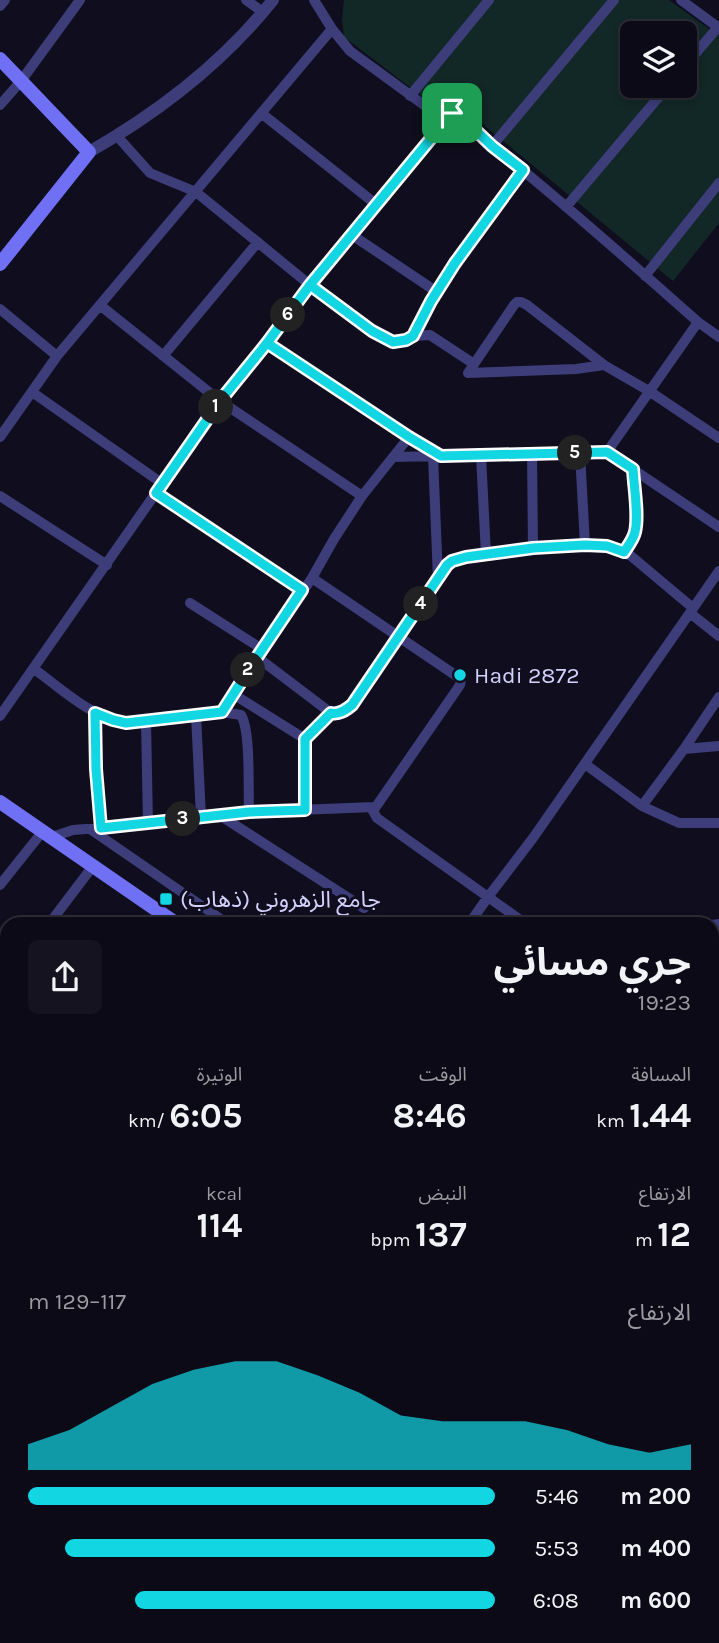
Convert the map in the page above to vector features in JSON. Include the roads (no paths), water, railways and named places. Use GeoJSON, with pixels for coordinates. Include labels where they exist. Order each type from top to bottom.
{"type":"FeatureCollection","features":[{"type":"Feature","properties":{"kind":"main road"},"geometry":{"type":"LineString","coordinates":[[0,59],[89,152],[0,264]]}},
{"type":"Feature","properties":{"kind":"main road"},"geometry":{"type":"LineString","coordinates":[[0,802],[164,917]]}},
{"type":"Feature","properties":{"kind":"street"},"geometry":{"type":"LineString","coordinates":[[0,6],[5,0]]}},
{"type":"Feature","properties":{"kind":"street"},"geometry":{"type":"LineString","coordinates":[[0,105],[21,81],[80,0]]}},
{"type":"Feature","properties":{"kind":"street"},"geometry":{"type":"LineString","coordinates":[[246,0],[263,12]]}},
{"type":"Feature","properties":{"kind":"street"},"geometry":{"type":"LineString","coordinates":[[89,152],[148,117],[191,83],[217,61],[273,0]]}},
{"type":"Feature","properties":{"kind":"street"},"geometry":{"type":"LineString","coordinates":[[410,96],[489,0]]}},
{"type":"Feature","properties":{"kind":"street"},"geometry":{"type":"LineString","coordinates":[[492,146],[614,0]]}},
{"type":"Feature","properties":{"kind":"street"},"geometry":{"type":"LineString","coordinates":[[317,1],[332,29],[350,51],[433,110],[452,113],[467,122],[698,322],[719,337]]}},
{"type":"Feature","properties":{"kind":"street"},"geometry":{"type":"LineString","coordinates":[[686,1],[718,27],[697,52]]}},
{"type":"Feature","properties":{"kind":"street"},"geometry":{"type":"LineString","coordinates":[[0,437],[57,356],[332,29]]}},
{"type":"Feature","properties":{"kind":"street"},"geometry":{"type":"LineString","coordinates":[[566,207],[658,98]]}},
{"type":"Feature","properties":{"kind":"street"},"geometry":{"type":"LineString","coordinates":[[261,113],[377,205]]}},
{"type":"Feature","properties":{"kind":"street"},"geometry":{"type":"LineString","coordinates":[[0,716],[220,401],[310,285],[452,113]]}},
{"type":"Feature","properties":{"kind":"street"},"geometry":{"type":"LineString","coordinates":[[117,136],[150,173],[195,192],[310,285],[372,331],[393,342],[413,336],[430,335],[474,364]]}},
{"type":"Feature","properties":{"kind":"street"},"geometry":{"type":"LineString","coordinates":[[413,336],[455,263],[523,170]]}},
{"type":"Feature","properties":{"kind":"street"},"geometry":{"type":"LineString","coordinates":[[645,276],[719,183]]}},
{"type":"Feature","properties":{"kind":"street"},"geometry":{"type":"LineString","coordinates":[[352,235],[437,292]]}},
{"type":"Feature","properties":{"kind":"street"},"geometry":{"type":"LineString","coordinates":[[163,356],[258,242]]}},
{"type":"Feature","properties":{"kind":"street"},"geometry":{"type":"LineString","coordinates":[[604,365],[576,369],[468,373],[514,305],[521,302],[604,365],[649,391],[719,438]]}},
{"type":"Feature","properties":{"kind":"street"},"geometry":{"type":"LineString","coordinates":[[101,306],[220,401],[362,496]]}},
{"type":"Feature","properties":{"kind":"street"},"geometry":{"type":"LineString","coordinates":[[0,309],[57,356]]}},
{"type":"Feature","properties":{"kind":"street"},"geometry":{"type":"LineString","coordinates":[[607,452],[698,322]]}},
{"type":"Feature","properties":{"kind":"street"},"geometry":{"type":"LineString","coordinates":[[267,343],[437,456]]}},
{"type":"Feature","properties":{"kind":"street"},"geometry":{"type":"LineString","coordinates":[[32,392],[302,590]]}},
{"type":"Feature","properties":{"kind":"street"},"geometry":{"type":"LineString","coordinates":[[222,712],[312,578],[362,496],[409,437]]}},
{"type":"Feature","properties":{"kind":"street"},"geometry":{"type":"LineString","coordinates":[[393,457],[607,452],[719,527]]}},
{"type":"Feature","properties":{"kind":"street"},"geometry":{"type":"LineString","coordinates":[[580,453],[585,545]]}},
{"type":"Feature","properties":{"kind":"street"},"geometry":{"type":"LineString","coordinates":[[532,454],[533,548]]}},
{"type":"Feature","properties":{"kind":"street"},"geometry":{"type":"LineString","coordinates":[[481,455],[486,555]]}},
{"type":"Feature","properties":{"kind":"street"},"geometry":{"type":"LineString","coordinates":[[437,456],[438,580]]}},
{"type":"Feature","properties":{"kind":"street"},"geometry":{"type":"LineString","coordinates":[[624,552],[635,532],[633,469]]}},
{"type":"Feature","properties":{"kind":"street"},"geometry":{"type":"LineString","coordinates":[[0,496],[107,565]]}},
{"type":"Feature","properties":{"kind":"street"},"geometry":{"type":"LineString","coordinates":[[190,603],[260,653],[335,714],[352,705],[452,561],[533,548],[607,546],[624,552],[644,566],[719,636]]}},
{"type":"Feature","properties":{"kind":"street"},"geometry":{"type":"LineString","coordinates":[[474,917],[533,838],[719,571]]}},
{"type":"Feature","properties":{"kind":"street"},"geometry":{"type":"LineString","coordinates":[[312,578],[460,677],[462,682],[373,811],[377,818],[516,917]]}},
{"type":"Feature","properties":{"kind":"street"},"geometry":{"type":"LineString","coordinates":[[34,668],[95,713],[126,723],[222,712],[241,715],[246,739],[249,812]]}},
{"type":"Feature","properties":{"kind":"street"},"geometry":{"type":"LineString","coordinates":[[233,694],[305,739]]}},
{"type":"Feature","properties":{"kind":"street"},"geometry":{"type":"LineString","coordinates":[[642,806],[719,697]]}},
{"type":"Feature","properties":{"kind":"street"},"geometry":{"type":"LineString","coordinates":[[95,713],[96,829]]}},
{"type":"Feature","properties":{"kind":"street"},"geometry":{"type":"LineString","coordinates":[[305,810],[305,739],[331,713]]}},
{"type":"Feature","properties":{"kind":"street"},"geometry":{"type":"LineString","coordinates":[[196,715],[201,817]]}},
{"type":"Feature","properties":{"kind":"street"},"geometry":{"type":"LineString","coordinates":[[146,721],[148,824]]}},
{"type":"Feature","properties":{"kind":"street"},"geometry":{"type":"LineString","coordinates":[[684,749],[719,746]]}},
{"type":"Feature","properties":{"kind":"street"},"geometry":{"type":"LineString","coordinates":[[585,764],[642,806],[679,823],[719,823]]}},
{"type":"Feature","properties":{"kind":"street"},"geometry":{"type":"LineString","coordinates":[[0,885],[47,834],[249,812],[374,807]]}},
{"type":"Feature","properties":{"kind":"street"},"geometry":{"type":"LineString","coordinates":[[221,816],[364,908]]}},
{"type":"Feature","properties":{"kind":"street"},"geometry":{"type":"LineString","coordinates":[[96,829],[218,917]]}},
{"type":"Feature","properties":{"kind":"street"},"geometry":{"type":"LineString","coordinates":[[54,917],[93,866]]}},
{"type":"Feature","properties":{"kind":"place","name":"Hadi 2872"},"geometry":{"type":"Point","coordinates":[460,675]}},
{"type":"Feature","properties":{"kind":"place","name":"جامع الزهروني (ذهاب)"},"geometry":{"type":"Point","coordinates":[166,899]}}]}
